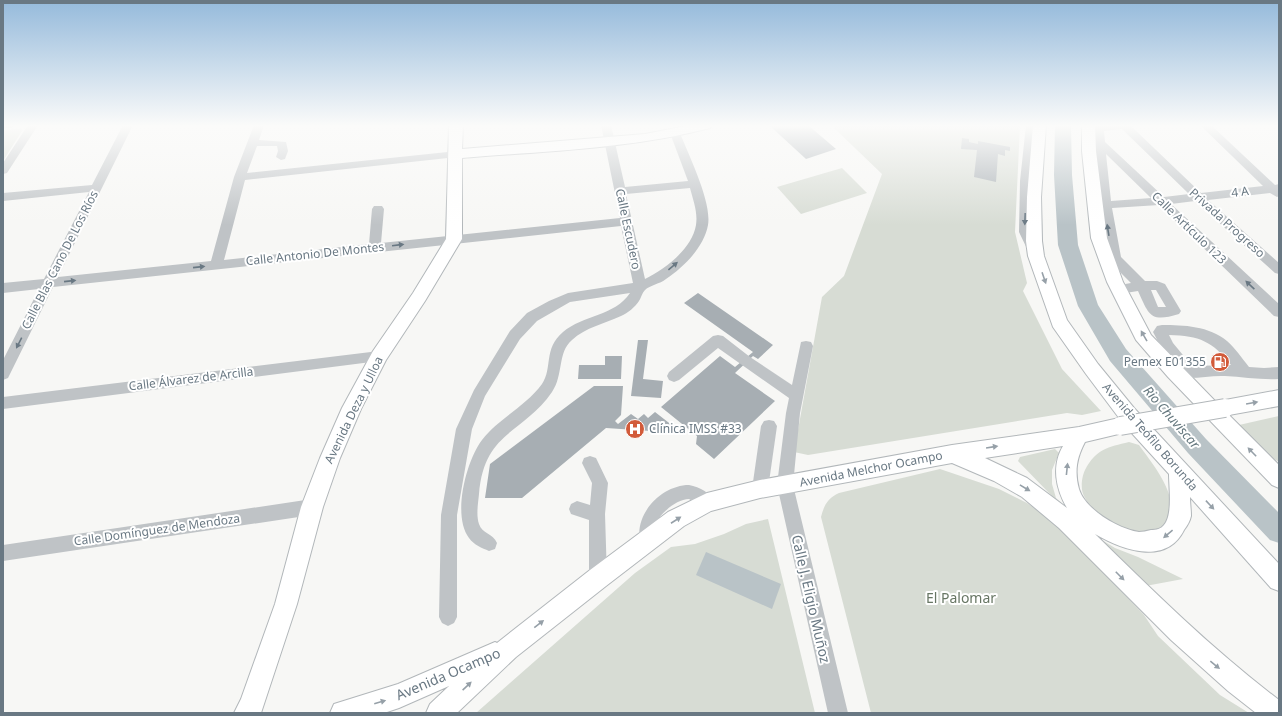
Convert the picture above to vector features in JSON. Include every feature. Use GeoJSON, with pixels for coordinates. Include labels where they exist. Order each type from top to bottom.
{"type":"FeatureCollection","features":[{"type":"Feature","properties":{"kind":"main road","name":"Avenida Deza y Ulloa"},"geometry":{"type":"LineString","coordinates":[[250,711],[286,604],[312,507],[330,458],[352,408],[379,356],[419,298],[454,239],[457,158]]}},
{"type":"Feature","properties":{"kind":"main road","name":"Avenida Teófilo Borunda"},"geometry":{"type":"LineString","coordinates":[[1037,158],[1034,197],[1035,248],[1059,322],[1092,369],[1127,414],[1279,580]]}},
{"type":"Feature","properties":{"kind":"main road"},"geometry":{"type":"LineString","coordinates":[[1097,158],[1100,210],[1099,238],[1117,285],[1146,340],[1182,372],[1275,473]]}},
{"type":"Feature","properties":{"kind":"main road","name":"Avenida Melchor Ocampo"},"geometry":{"type":"LineString","coordinates":[[508,649],[676,519],[707,503],[760,489],[839,476],[952,454],[1078,435],[1120,426],[1278,399]]}},
{"type":"Feature","properties":{"kind":"main road"},"geometry":{"type":"LineString","coordinates":[[1078,435],[1068,455],[1066,475],[1068,492],[1079,510],[1093,522],[1116,535],[1139,542],[1162,539],[1172,532],[1180,517],[1179,471]]}},
{"type":"Feature","properties":{"kind":"main road"},"geometry":{"type":"LineString","coordinates":[[952,454],[984,466],[1029,491],[1064,519],[1124,580],[1207,658],[1276,713]]}},
{"type":"Feature","properties":{"kind":"main road","name":"Avenida Ocampo"},"geometry":{"type":"LineString","coordinates":[[343,713],[399,696],[508,649]]}},
{"type":"Feature","properties":{"kind":"main road","name":"Avenida Ocampo"},"geometry":{"type":"LineString","coordinates":[[439,713],[508,649]]}},
{"type":"Feature","properties":{"kind":"street"},"geometry":{"type":"LineString","coordinates":[[3,171],[11,158]]}},
{"type":"Feature","properties":{"kind":"street","name":"Calle Blas Cano De Los Ríos"},"geometry":{"type":"LineString","coordinates":[[3,374],[111,158]]}},
{"type":"Feature","properties":{"kind":"street"},"geometry":{"type":"LineString","coordinates":[[216,265],[240,177],[247,158]]}},
{"type":"Feature","properties":{"kind":"street"},"geometry":{"type":"LineString","coordinates":[[240,177],[415,158]]}},
{"type":"Feature","properties":{"kind":"street","name":"Calle Escudero"},"geometry":{"type":"LineString","coordinates":[[613,158],[640,287]]}},
{"type":"Feature","properties":{"kind":"street"},"geometry":{"type":"LineString","coordinates":[[448,617],[450,516],[464,429],[479,394],[515,335],[532,317],[554,304],[568,298],[640,287],[662,276],[676,264],[696,241],[702,225],[702,212],[695,184],[685,158]]}},
{"type":"Feature","properties":{"kind":"street","name":"Avenida Teófilo Borunda"},"geometry":{"type":"LineString","coordinates":[[1028,158],[1025,232],[1035,248]]}},
{"type":"Feature","properties":{"kind":"street"},"geometry":{"type":"LineString","coordinates":[[1100,158],[1100,210],[1107,225],[1114,258],[1117,269],[1117,285],[1143,286],[1114,258]]}},
{"type":"Feature","properties":{"kind":"street","name":"Calle Artículo 123"},"geometry":{"type":"LineString","coordinates":[[1116,158],[1279,312]]}},
{"type":"Feature","properties":{"kind":"street","name":"Privada Progreso"},"geometry":{"type":"LineString","coordinates":[[1159,158],[1198,197],[1279,270]]}},
{"type":"Feature","properties":{"kind":"street"},"geometry":{"type":"LineString","coordinates":[[1242,158],[1277,190]]}},
{"type":"Feature","properties":{"kind":"street"},"geometry":{"type":"LineString","coordinates":[[620,191],[695,184]]}},
{"type":"Feature","properties":{"kind":"street"},"geometry":{"type":"LineString","coordinates":[[3,197],[96,188]]}},
{"type":"Feature","properties":{"kind":"street","name":"4 A"},"geometry":{"type":"LineString","coordinates":[[1100,210],[1161,201],[1277,190]]}},
{"type":"Feature","properties":{"kind":"street"},"geometry":{"type":"LineString","coordinates":[[375,248],[378,209]]}},
{"type":"Feature","properties":{"kind":"street","name":"Calle Antonio De Montes"},"geometry":{"type":"LineString","coordinates":[[3,288],[627,221]]}},
{"type":"Feature","properties":{"kind":"street"},"geometry":{"type":"LineString","coordinates":[[489,543],[480,539],[475,534],[471,528],[469,519],[471,493],[479,455],[494,436],[543,394],[551,384],[558,345],[568,335],[583,326],[619,312],[636,297],[640,287]]}},
{"type":"Feature","properties":{"kind":"street"},"geometry":{"type":"LineString","coordinates":[[1245,372],[1220,343],[1208,336],[1177,330],[1162,330],[1160,332],[1182,372],[1224,370],[1264,374],[1279,373]]}},
{"type":"Feature","properties":{"kind":"street"},"geometry":{"type":"LineString","coordinates":[[674,376],[718,340],[797,396]]}},
{"type":"Feature","properties":{"kind":"street","name":"Calle J. Eligio Muñoz"},"geometry":{"type":"LineString","coordinates":[[806,346],[793,413],[785,485],[838,713]]}},
{"type":"Feature","properties":{"kind":"street","name":"Calle Álvarez de Arcilla"},"geometry":{"type":"LineString","coordinates":[[3,403],[379,356]]}},
{"type":"Feature","properties":{"kind":"street"},"geometry":{"type":"LineString","coordinates":[[760,489],[769,426]]}},
{"type":"Feature","properties":{"kind":"street"},"geometry":{"type":"LineString","coordinates":[[590,462],[600,483],[597,514],[598,578]]}},
{"type":"Feature","properties":{"kind":"street","name":"Calle Domínguez de Mendoza"},"geometry":{"type":"LineString","coordinates":[[3,553],[312,507]]}},
{"type":"Feature","properties":{"kind":"street"},"geometry":{"type":"LineString","coordinates":[[576,509],[597,514]]}},
{"type":"Feature","properties":{"kind":"green space"},"geometry":{"type":"Polygon","coordinates":[[[866,158],[1018,158],[1015,232],[1027,283],[1023,291],[1062,369],[1101,411],[1082,415],[1067,413],[808,455],[794,452],[822,297],[844,276],[882,174],[866,158]]]}},
{"type":"Feature","properties":{"kind":"green space"},"geometry":{"type":"Polygon","coordinates":[[[842,168],[867,193],[801,214],[777,187],[842,168]]]}},
{"type":"Feature","properties":{"kind":"green space"},"geometry":{"type":"Polygon","coordinates":[[[1279,416],[1279,462],[1266,454],[1239,425],[1279,416]]]}},
{"type":"Feature","properties":{"kind":"green space"},"geometry":{"type":"Polygon","coordinates":[[[1129,442],[1139,445],[1154,465],[1163,480],[1171,503],[1171,511],[1166,523],[1161,528],[1149,533],[1134,533],[1119,529],[1110,524],[1089,504],[1082,490],[1084,473],[1094,457],[1103,450],[1129,442]]]}},
{"type":"Feature","properties":{"kind":"green space"},"geometry":{"type":"Polygon","coordinates":[[[1055,449],[1059,453],[1052,470],[1052,484],[1056,498],[1087,531],[1115,548],[1138,557],[1183,579],[1140,587],[1018,461],[1020,457],[1055,449]]]}},
{"type":"Feature","properties":{"kind":"green space","name":"El Palomar"},"geometry":{"type":"Polygon","coordinates":[[[940,469],[999,489],[1027,503],[1045,515],[1084,552],[1144,615],[1158,636],[1220,695],[1249,713],[871,713],[821,517],[822,513],[829,500],[839,493],[940,469]]]}},
{"type":"Feature","properties":{"kind":"green space"},"geometry":{"type":"Polygon","coordinates":[[[768,519],[815,713],[476,713],[635,573],[671,547],[695,544],[724,534],[746,524],[768,519]]]}},
{"type":"Feature","properties":{"kind":"shaded area"},"geometry":{"type":"Polygon","coordinates":[[[706,552],[781,584],[772,609],[696,575],[706,552]]]}},
{"type":"Feature","properties":{"kind":"building"},"geometry":{"type":"Polygon","coordinates":[[[976,158],[998,158],[996,182],[974,177],[976,158]]]}},
{"type":"Feature","properties":{"kind":"building"},"geometry":{"type":"Polygon","coordinates":[[[698,293],[773,345],[758,359],[753,356],[735,373],[775,401],[714,459],[696,444],[697,436],[661,407],[720,356],[735,367],[753,352],[684,303],[698,293]]]}},
{"type":"Feature","properties":{"kind":"building"},"geometry":{"type":"Polygon","coordinates":[[[638,340],[648,340],[643,379],[663,381],[661,398],[631,396],[638,340]]]}},
{"type":"Feature","properties":{"kind":"building"},"geometry":{"type":"Polygon","coordinates":[[[605,356],[622,356],[621,379],[578,379],[579,365],[605,365],[605,356]]]}},
{"type":"Feature","properties":{"kind":"building"},"geometry":{"type":"Polygon","coordinates":[[[594,386],[623,386],[621,415],[615,421],[618,424],[631,414],[638,419],[644,414],[648,418],[655,412],[673,426],[666,432],[606,428],[522,498],[485,498],[490,464],[594,386]]]}},
{"type":"Feature","properties":{"kind":"waterway","name":"Rio Chuviscar"},"geometry":{"type":"LineString","coordinates":[[1063,158],[1068,245],[1088,306],[1118,355],[1197,446],[1279,531]]}},
{"type":"Feature","properties":{"kind":"place","name":"Pemex E01355"},"geometry":{"type":"Point","coordinates":[1220,362]}},
{"type":"Feature","properties":{"kind":"place","name":"Clínica IMSS #33"},"geometry":{"type":"Point","coordinates":[635,429]}}]}
